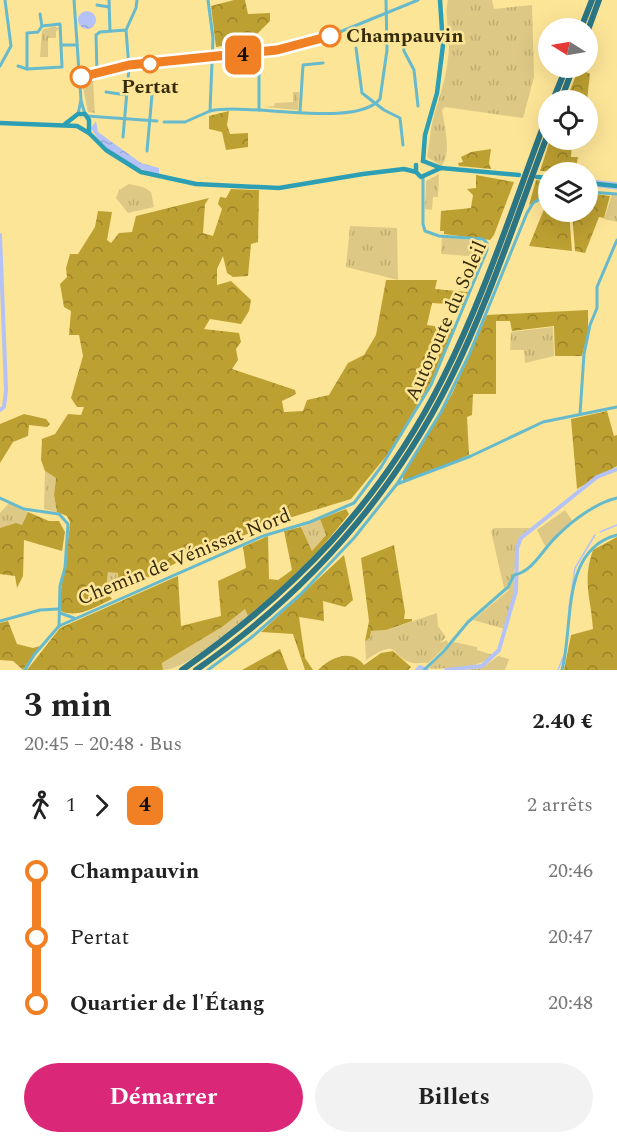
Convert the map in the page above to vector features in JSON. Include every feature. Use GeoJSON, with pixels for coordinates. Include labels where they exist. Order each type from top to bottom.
{"type":"FeatureCollection","features":[{"type":"Feature","properties":{"kind":"highway"},"geometry":{"type":"LineString","coordinates":[[585,18],[591,0]]}},
{"type":"Feature","properties":{"kind":"highway"},"geometry":{"type":"LineString","coordinates":[[592,18],[599,0]]}},
{"type":"Feature","properties":{"kind":"highway","name":"Autoroute du Soleil"},"geometry":{"type":"LineString","coordinates":[[531,169],[538,146]]}},
{"type":"Feature","properties":{"kind":"highway","name":"Autoroute du Soleil"},"geometry":{"type":"LineString","coordinates":[[182,670],[244,626],[293,583],[342,531],[390,470],[444,376],[523,180],[540,150]]}},
{"type":"Feature","properties":{"kind":"highway","name":"Autoroute du Soleil"},"geometry":{"type":"LineString","coordinates":[[196,670],[232,644],[298,588],[346,538],[412,449],[451,379],[523,180]]}},
{"type":"Feature","properties":{"kind":"main road"},"geometry":{"type":"LineString","coordinates":[[423,161],[425,135],[437,93],[444,45],[440,0]]}},
{"type":"Feature","properties":{"kind":"main road"},"geometry":{"type":"LineString","coordinates":[[63,124],[77,116],[86,115],[89,133]]}},
{"type":"Feature","properties":{"kind":"main road"},"geometry":{"type":"LineString","coordinates":[[77,116],[80,127]]}},
{"type":"Feature","properties":{"kind":"main road"},"geometry":{"type":"LineString","coordinates":[[0,123],[63,124],[80,127],[89,133],[102,148],[141,172],[196,184],[279,188],[363,174],[413,171],[423,177],[441,168]]}},
{"type":"Feature","properties":{"kind":"main road"},"geometry":{"type":"LineString","coordinates":[[80,127],[88,124]]}},
{"type":"Feature","properties":{"kind":"main road"},"geometry":{"type":"LineString","coordinates":[[413,171],[416,165],[423,161]]}},
{"type":"Feature","properties":{"kind":"main road"},"geometry":{"type":"LineString","coordinates":[[423,161],[441,168],[523,180]]}},
{"type":"Feature","properties":{"kind":"main road"},"geometry":{"type":"LineString","coordinates":[[430,165],[430,172]]}},
{"type":"Feature","properties":{"kind":"main road"},"geometry":{"type":"LineString","coordinates":[[598,184],[617,186]]}},
{"type":"Feature","properties":{"kind":"street"},"geometry":{"type":"LineString","coordinates":[[0,66],[11,46],[5,0]]}},
{"type":"Feature","properties":{"kind":"street"},"geometry":{"type":"LineString","coordinates":[[74,0],[81,99],[86,115],[157,121]]}},
{"type":"Feature","properties":{"kind":"street"},"geometry":{"type":"LineString","coordinates":[[109,0],[110,31]]}},
{"type":"Feature","properties":{"kind":"street"},"geometry":{"type":"LineString","coordinates":[[123,137],[129,65],[126,30],[136,9],[137,0]]}},
{"type":"Feature","properties":{"kind":"street"},"geometry":{"type":"LineString","coordinates":[[208,0],[212,32],[210,111]]}},
{"type":"Feature","properties":{"kind":"street"},"geometry":{"type":"LineString","coordinates":[[164,122],[185,123],[210,111],[231,107],[300,112],[351,112],[368,109],[375,104],[381,94],[387,36],[386,0]]}},
{"type":"Feature","properties":{"kind":"street"},"geometry":{"type":"LineString","coordinates":[[79,77],[129,65],[211,59],[299,46],[418,0]]}},
{"type":"Feature","properties":{"kind":"street"},"geometry":{"type":"LineString","coordinates":[[97,5],[109,7]]}},
{"type":"Feature","properties":{"kind":"street"},"geometry":{"type":"LineString","coordinates":[[27,69],[26,34],[38,32],[42,26],[40,14]]}},
{"type":"Feature","properties":{"kind":"street"},"geometry":{"type":"LineString","coordinates":[[18,66],[27,69],[63,67],[60,24],[42,26]]}},
{"type":"Feature","properties":{"kind":"street"},"geometry":{"type":"LineString","coordinates":[[97,74],[94,38],[99,32],[126,30]]}},
{"type":"Feature","properties":{"kind":"street"},"geometry":{"type":"LineString","coordinates":[[387,36],[403,37],[405,54],[414,70],[418,106]]}},
{"type":"Feature","properties":{"kind":"street"},"geometry":{"type":"LineString","coordinates":[[61,45],[77,45]]}},
{"type":"Feature","properties":{"kind":"street"},"geometry":{"type":"LineString","coordinates":[[356,48],[363,93],[375,104],[399,118],[403,145]]}},
{"type":"Feature","properties":{"kind":"street"},"geometry":{"type":"LineString","coordinates":[[300,112],[303,65],[323,63]]}},
{"type":"Feature","properties":{"kind":"street"},"geometry":{"type":"LineString","coordinates":[[259,73],[259,110]]}},
{"type":"Feature","properties":{"kind":"street"},"geometry":{"type":"LineString","coordinates":[[106,92],[127,95]]}},
{"type":"Feature","properties":{"kind":"street"},"geometry":{"type":"LineString","coordinates":[[147,151],[152,95]]}},
{"type":"Feature","properties":{"kind":"street"},"geometry":{"type":"LineString","coordinates":[[77,116],[81,99]]}},
{"type":"Feature","properties":{"kind":"street"},"geometry":{"type":"LineString","coordinates":[[88,124],[99,116]]}},
{"type":"Feature","properties":{"kind":"street","name":"Chemin de Vénissat Nord"},"geometry":{"type":"LineString","coordinates":[[59,626],[263,536],[348,507],[366,489],[431,385],[487,250],[487,243],[483,239],[439,236],[425,231],[423,177]]}},
{"type":"Feature","properties":{"kind":"street"},"geometry":{"type":"LineString","coordinates":[[598,193],[617,194]]}},
{"type":"Feature","properties":{"kind":"street"},"geometry":{"type":"LineString","coordinates":[[208,670],[252,637],[308,587],[354,538],[397,484],[441,412],[469,355],[526,213],[538,200]]}},
{"type":"Feature","properties":{"kind":"street"},"geometry":{"type":"LineString","coordinates":[[580,414],[584,354],[592,317],[597,308],[597,286],[617,240]]}},
{"type":"Feature","properties":{"kind":"street"},"geometry":{"type":"LineString","coordinates":[[397,484],[471,456],[543,422],[617,406]]}},
{"type":"Feature","properties":{"kind":"street"},"geometry":{"type":"LineString","coordinates":[[0,498],[24,508],[59,514],[67,520],[68,540],[59,626],[34,655],[25,670]]}},
{"type":"Feature","properties":{"kind":"street"},"geometry":{"type":"LineString","coordinates":[[425,668],[444,651],[468,622],[504,591],[518,574],[527,570],[557,535],[599,505],[617,498]]}},
{"type":"Feature","properties":{"kind":"street"},"geometry":{"type":"LineString","coordinates":[[562,670],[568,643],[574,584],[580,563],[595,545],[617,535]]}},
{"type":"Feature","properties":{"kind":"street"},"geometry":{"type":"LineString","coordinates":[[0,621],[40,610],[59,611]]}},
{"type":"Feature","properties":{"kind":"street","name":"Chemin de Vénissat Nord"},"geometry":{"type":"LineString","coordinates":[[59,611],[74,618]]}},
{"type":"Feature","properties":{"kind":"green space"},"geometry":{"type":"Polygon","coordinates":[[[234,0],[245,0],[248,14],[270,13],[270,21],[256,35],[257,47],[251,47],[244,33],[223,40],[222,46],[216,47],[211,6],[234,0]]]}},
{"type":"Feature","properties":{"kind":"green space"},"geometry":{"type":"Polygon","coordinates":[[[448,0],[492,0],[494,9],[532,5],[534,77],[523,118],[445,107],[442,110],[447,148],[441,166],[427,157],[433,120],[447,65],[448,0]]]}},
{"type":"Feature","properties":{"kind":"green space"},"geometry":{"type":"Polygon","coordinates":[[[55,26],[59,29],[56,31],[56,38],[48,38],[48,57],[40,57],[42,30],[55,26]]]}},
{"type":"Feature","properties":{"kind":"green space"},"geometry":{"type":"Polygon","coordinates":[[[102,76],[93,82],[95,113],[88,112],[82,82],[102,76]]]}},
{"type":"Feature","properties":{"kind":"green space"},"geometry":{"type":"Polygon","coordinates":[[[575,78],[590,78],[588,90],[570,90],[575,78]]]}},
{"type":"Feature","properties":{"kind":"green space"},"geometry":{"type":"Polygon","coordinates":[[[293,92],[299,92],[298,110],[264,107],[274,106],[275,103],[293,102],[293,92]]]}},
{"type":"Feature","properties":{"kind":"green space"},"geometry":{"type":"Polygon","coordinates":[[[229,111],[227,125],[230,134],[248,133],[248,147],[226,150],[222,132],[209,129],[209,116],[229,111]]]}},
{"type":"Feature","properties":{"kind":"green space"},"geometry":{"type":"Polygon","coordinates":[[[491,149],[489,163],[491,169],[459,166],[458,163],[463,162],[461,157],[471,152],[491,149]]]}},
{"type":"Feature","properties":{"kind":"green space"},"geometry":{"type":"Polygon","coordinates":[[[547,150],[571,150],[571,157],[578,157],[577,162],[543,162],[547,150]]]}},
{"type":"Feature","properties":{"kind":"green space"},"geometry":{"type":"Polygon","coordinates":[[[439,174],[438,197],[433,197],[432,210],[425,209],[426,181],[439,174]]]}},
{"type":"Feature","properties":{"kind":"green space"},"geometry":{"type":"Polygon","coordinates":[[[476,175],[514,182],[490,240],[444,234],[444,231],[440,231],[441,211],[471,208],[473,195],[467,189],[476,188],[476,175]]]}},
{"type":"Feature","properties":{"kind":"green space"},"geometry":{"type":"Polygon","coordinates":[[[536,180],[538,180],[538,200],[529,205],[536,180]]]}},
{"type":"Feature","properties":{"kind":"green space"},"geometry":{"type":"Polygon","coordinates":[[[129,184],[143,187],[151,192],[154,207],[128,213],[116,198],[119,190],[129,184]]]}},
{"type":"Feature","properties":{"kind":"green space"},"geometry":{"type":"Polygon","coordinates":[[[231,189],[259,190],[258,242],[251,244],[248,276],[233,277],[227,273],[223,256],[217,269],[217,285],[231,281],[251,300],[249,311],[241,324],[210,319],[204,329],[239,333],[241,342],[236,349],[238,360],[232,369],[295,390],[296,394],[282,401],[284,412],[303,411],[307,400],[329,395],[348,363],[364,355],[376,335],[386,280],[437,280],[435,289],[468,292],[463,305],[432,303],[427,325],[454,329],[430,384],[388,454],[351,499],[266,525],[214,550],[192,555],[119,592],[118,573],[108,572],[106,591],[112,599],[81,613],[61,611],[61,589],[70,522],[67,516],[57,512],[54,495],[56,478],[45,471],[41,460],[42,439],[55,434],[68,414],[81,415],[84,407],[77,407],[71,398],[83,356],[79,335],[69,335],[71,311],[64,307],[60,284],[67,277],[66,268],[70,254],[78,254],[95,227],[98,211],[112,212],[107,240],[111,243],[119,233],[132,232],[136,216],[209,198],[205,204],[203,233],[213,236],[222,209],[218,204],[220,197],[226,198],[231,189]]]}},
{"type":"Feature","properties":{"kind":"green space"},"geometry":{"type":"Polygon","coordinates":[[[598,194],[610,196],[604,218],[599,217],[598,220],[598,194]]]}},
{"type":"Feature","properties":{"kind":"green space"},"geometry":{"type":"Polygon","coordinates":[[[612,195],[617,195],[617,222],[604,219],[612,195]]]}},
{"type":"Feature","properties":{"kind":"green space"},"geometry":{"type":"Polygon","coordinates":[[[539,222],[570,222],[572,251],[529,246],[539,222]]]}},
{"type":"Feature","properties":{"kind":"green space"},"geometry":{"type":"Polygon","coordinates":[[[573,222],[597,222],[585,253],[575,251],[573,222]]]}},
{"type":"Feature","properties":{"kind":"green space"},"geometry":{"type":"Polygon","coordinates":[[[350,226],[397,228],[398,280],[346,267],[350,226]]]}},
{"type":"Feature","properties":{"kind":"green space"},"geometry":{"type":"Polygon","coordinates":[[[442,237],[480,241],[486,246],[483,257],[441,254],[442,237]]]}},
{"type":"Feature","properties":{"kind":"green space"},"geometry":{"type":"Polygon","coordinates":[[[588,310],[588,331],[582,356],[555,356],[554,326],[512,331],[510,321],[496,321],[496,394],[473,394],[472,415],[467,417],[469,455],[403,483],[403,476],[452,394],[487,315],[588,310]]]}},
{"type":"Feature","properties":{"kind":"green space"},"geometry":{"type":"Polygon","coordinates":[[[553,327],[554,356],[525,363],[524,350],[510,350],[511,332],[553,327]]]}},
{"type":"Feature","properties":{"kind":"green space"},"geometry":{"type":"Polygon","coordinates":[[[607,411],[614,436],[617,435],[617,466],[577,489],[571,419],[607,411]]]}},
{"type":"Feature","properties":{"kind":"green space"},"geometry":{"type":"Polygon","coordinates":[[[24,414],[46,419],[50,424],[47,427],[29,425],[28,436],[13,442],[0,463],[0,424],[24,414]]]}},
{"type":"Feature","properties":{"kind":"green space"},"geometry":{"type":"Polygon","coordinates":[[[45,471],[56,478],[54,495],[57,512],[44,509],[45,471]]]}},
{"type":"Feature","properties":{"kind":"green space"},"geometry":{"type":"Polygon","coordinates":[[[9,503],[28,512],[22,525],[0,528],[0,513],[9,503]]]}},
{"type":"Feature","properties":{"kind":"green space"},"geometry":{"type":"Polygon","coordinates":[[[346,509],[349,514],[338,528],[275,593],[248,616],[245,609],[222,627],[162,663],[163,670],[27,670],[60,628],[178,576],[181,626],[221,616],[218,581],[246,568],[243,547],[268,536],[269,579],[278,580],[292,570],[284,531],[301,527],[312,551],[326,535],[320,519],[346,509]]]}},
{"type":"Feature","properties":{"kind":"green space"},"geometry":{"type":"Polygon","coordinates":[[[565,510],[573,522],[545,546],[537,530],[565,510]]]}},
{"type":"Feature","properties":{"kind":"green space"},"geometry":{"type":"Polygon","coordinates":[[[28,512],[49,521],[59,521],[65,532],[62,551],[24,540],[23,576],[17,588],[15,576],[0,574],[0,528],[16,523],[22,525],[28,512]]]}},
{"type":"Feature","properties":{"kind":"green space"},"geometry":{"type":"Polygon","coordinates":[[[320,519],[326,535],[312,551],[301,527],[320,519]]]}},
{"type":"Feature","properties":{"kind":"green space"},"geometry":{"type":"Polygon","coordinates":[[[494,528],[532,528],[518,544],[514,573],[504,588],[491,531],[494,528]]]}},
{"type":"Feature","properties":{"kind":"green space"},"geometry":{"type":"Polygon","coordinates":[[[617,537],[617,670],[564,670],[571,635],[593,629],[588,571],[593,550],[617,537]]]}},
{"type":"Feature","properties":{"kind":"green space"},"geometry":{"type":"Polygon","coordinates":[[[394,545],[405,612],[404,619],[412,619],[412,621],[386,630],[371,631],[370,638],[365,641],[369,621],[361,558],[394,545]]]}},
{"type":"Feature","properties":{"kind":"green space"},"geometry":{"type":"Polygon","coordinates":[[[344,555],[353,600],[345,607],[323,601],[324,621],[299,617],[305,658],[313,670],[305,670],[293,634],[261,632],[344,555]]]}},
{"type":"Feature","properties":{"kind":"green space"},"geometry":{"type":"Polygon","coordinates":[[[108,571],[118,573],[119,592],[106,591],[108,571]]]}},
{"type":"Feature","properties":{"kind":"green space"},"geometry":{"type":"Polygon","coordinates":[[[514,577],[515,593],[505,629],[473,620],[508,591],[514,577]]]}},
{"type":"Feature","properties":{"kind":"green space"},"geometry":{"type":"Polygon","coordinates":[[[245,608],[248,616],[207,649],[183,664],[163,670],[162,663],[222,627],[245,608]]]}},
{"type":"Feature","properties":{"kind":"green space"},"geometry":{"type":"Polygon","coordinates":[[[437,613],[438,626],[446,637],[440,643],[447,640],[448,644],[428,663],[405,660],[390,649],[366,660],[365,641],[370,638],[371,631],[386,630],[437,613]]]}},
{"type":"Feature","properties":{"kind":"green space"},"geometry":{"type":"Polygon","coordinates":[[[8,621],[17,644],[33,648],[40,646],[23,670],[13,661],[0,660],[0,623],[8,621]]]}},
{"type":"Feature","properties":{"kind":"green space"},"geometry":{"type":"Polygon","coordinates":[[[454,642],[477,647],[477,650],[493,655],[471,665],[431,669],[429,667],[454,642]]]}},
{"type":"Feature","properties":{"kind":"green space"},"geometry":{"type":"Polygon","coordinates":[[[280,649],[288,670],[242,670],[280,649]]]}},
{"type":"Feature","properties":{"kind":"green space"},"geometry":{"type":"Polygon","coordinates":[[[393,651],[411,667],[408,670],[318,670],[329,661],[341,656],[353,657],[364,665],[381,653],[393,651]]]}},
{"type":"Feature","properties":{"kind":"green space"},"geometry":{"type":"Polygon","coordinates":[[[498,656],[509,659],[505,670],[466,670],[482,668],[498,656]]]}},
{"type":"Feature","properties":{"kind":"water"},"geometry":{"type":"Polygon","coordinates":[[[87,11],[93,14],[96,20],[93,26],[87,29],[81,26],[78,20],[81,14],[87,11]]]}},
{"type":"Feature","properties":{"kind":"water"},"geometry":{"type":"Polygon","coordinates":[[[96,121],[98,132],[141,163],[159,168],[159,174],[139,168],[111,151],[91,128],[96,121]]]}},
{"type":"Feature","properties":{"kind":"waterway"},"geometry":{"type":"LineString","coordinates":[[598,181],[617,183]]}},
{"type":"Feature","properties":{"kind":"waterway"},"geometry":{"type":"LineString","coordinates":[[598,186],[617,189]]}},
{"type":"Feature","properties":{"kind":"waterway"},"geometry":{"type":"LineString","coordinates":[[0,235],[6,390],[4,407],[0,410]]}},
{"type":"Feature","properties":{"kind":"waterway"},"geometry":{"type":"LineString","coordinates":[[446,670],[482,666],[499,650],[516,591],[517,548],[521,538],[597,477],[617,469]]}},
{"type":"Feature","properties":{"kind":"waterway"},"geometry":{"type":"LineString","coordinates":[[600,532],[617,525]]}},
{"type":"Feature","properties":{"kind":"waterway"},"geometry":{"type":"LineString","coordinates":[[569,608],[575,568],[595,535]]}},
{"type":"Feature","properties":{"kind":"waterway"},"geometry":{"type":"LineString","coordinates":[[558,670],[563,657]]}},
{"type":"Feature","properties":{"kind":"waterway"},"geometry":{"type":"LineString","coordinates":[[417,670],[420,667],[427,670]]}},
{"type":"Feature","properties":{"kind":"bus line","name":"4"},"geometry":{"type":"LineString","coordinates":[[81,77],[129,65],[204,60],[277,50],[330,36]]}},
{"type":"Feature","properties":{"kind":"place","name":"Champauvin"},"geometry":{"type":"Point","coordinates":[330,36]}},
{"type":"Feature","properties":{"kind":"place","name":"Pertat"},"geometry":{"type":"Point","coordinates":[150,64]}}]}
